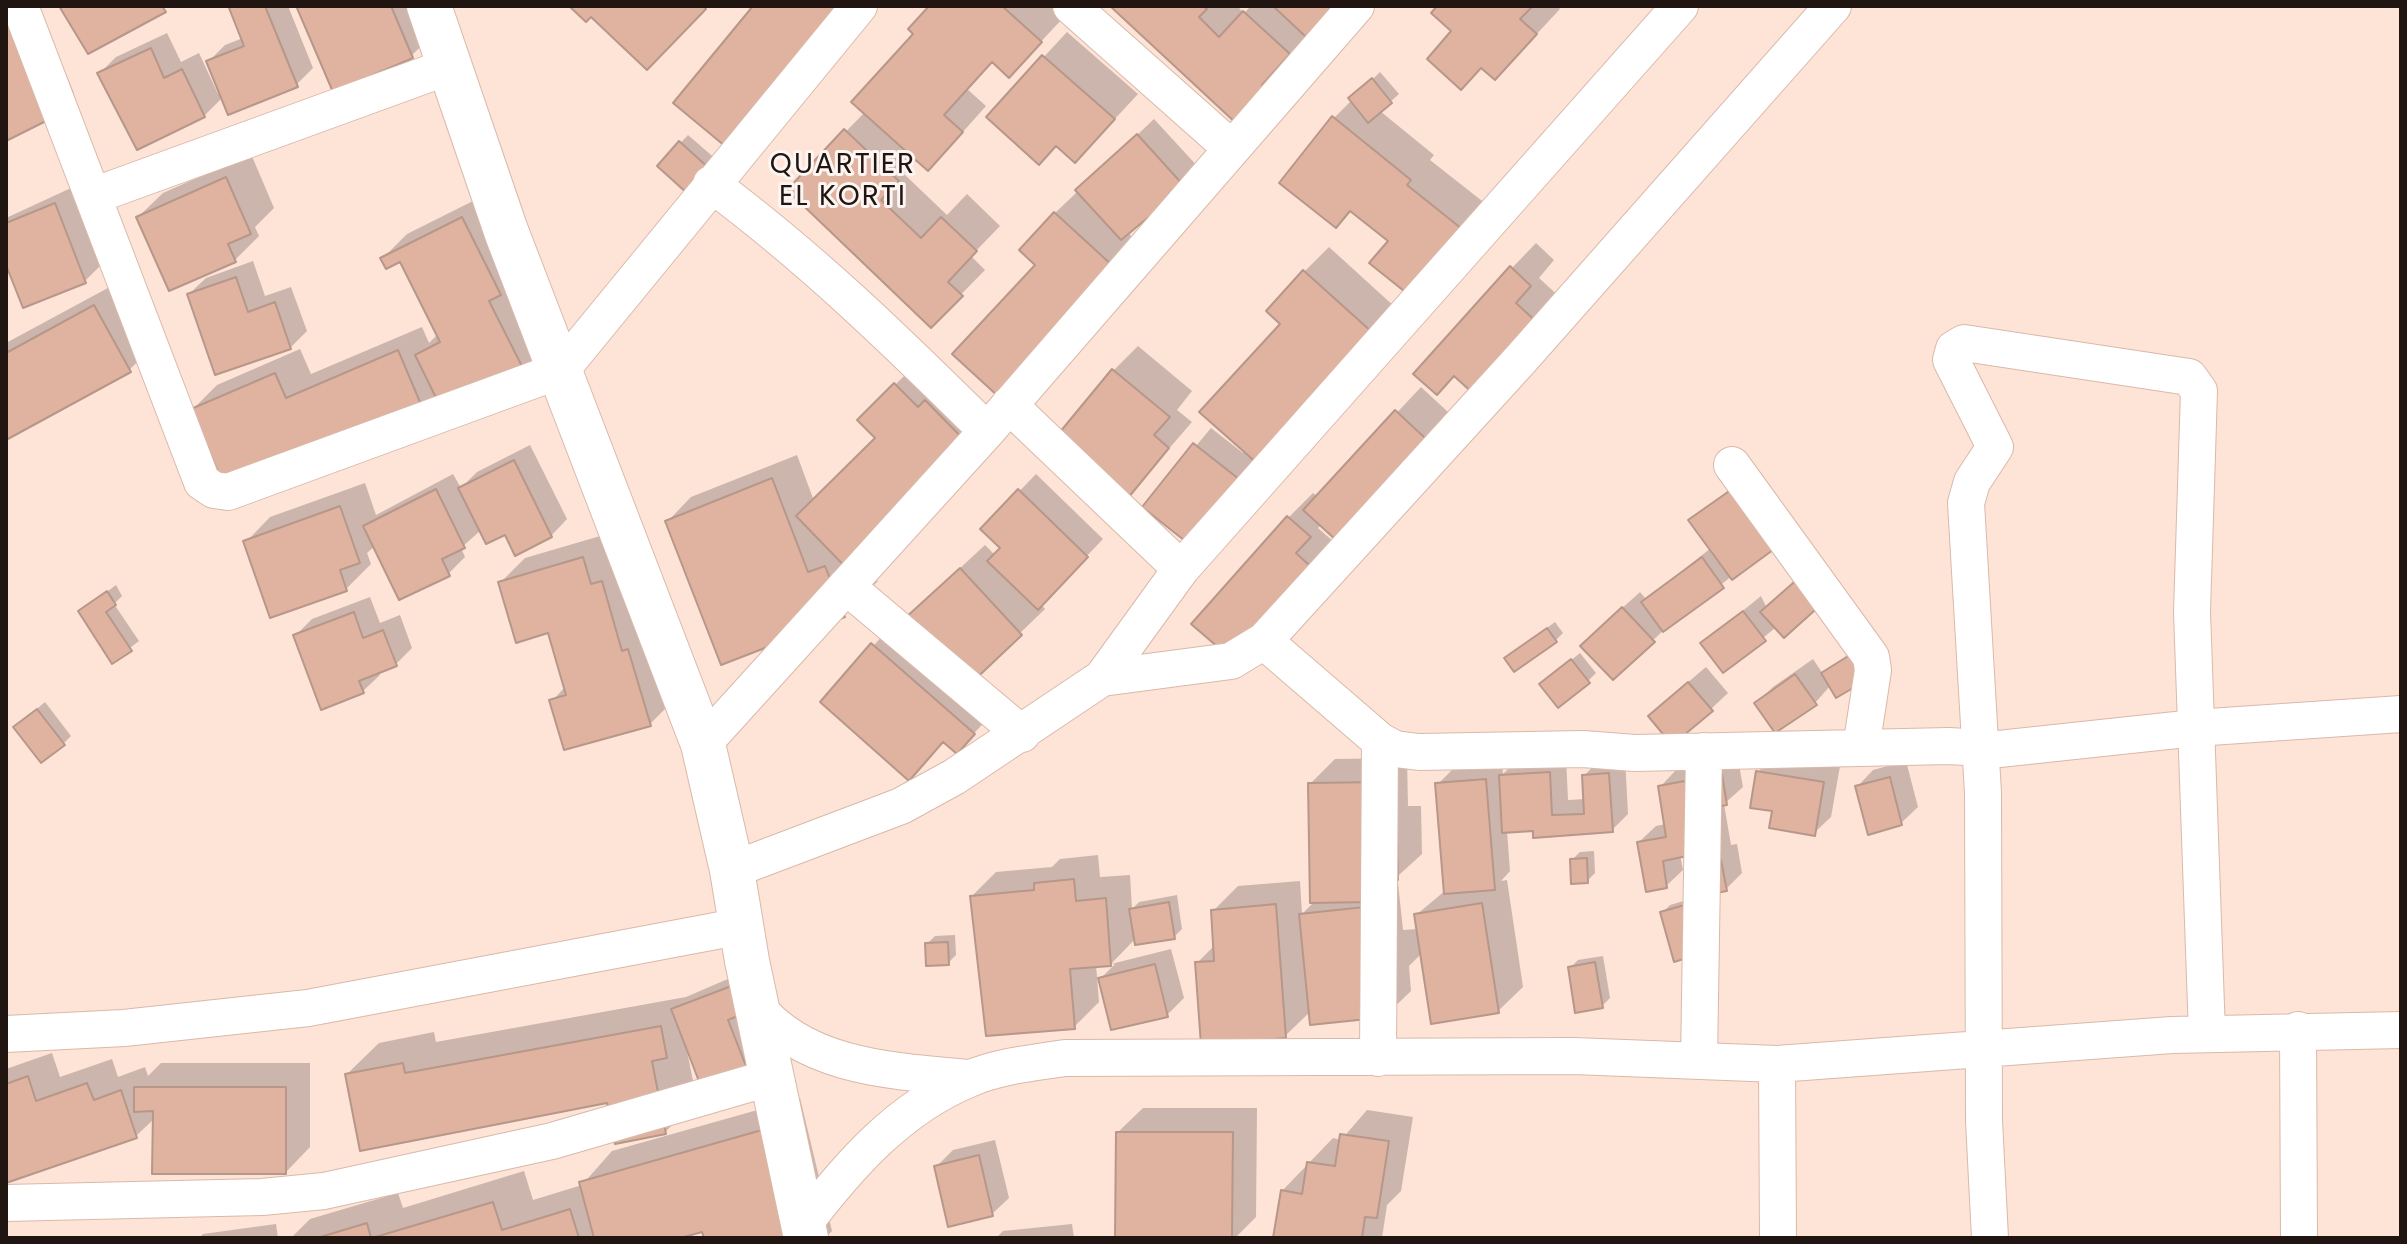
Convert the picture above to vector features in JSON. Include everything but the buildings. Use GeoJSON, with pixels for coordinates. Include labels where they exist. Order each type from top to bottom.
{"type":"FeatureCollection","features":[{"type":"Feature","properties":{"kind":"street"},"geometry":{"type":"LineString","coordinates":[[20,6],[202,482],[214,490],[228,492],[561,370],[859,6]]}},
{"type":"Feature","properties":{"kind":"street"},"geometry":{"type":"LineString","coordinates":[[429,6],[506,231],[703,744],[732,870],[756,1006],[805,1231]]}},
{"type":"Feature","properties":{"kind":"street"},"geometry":{"type":"LineString","coordinates":[[1071,6],[1231,148]]}},
{"type":"Feature","properties":{"kind":"street"},"geometry":{"type":"LineString","coordinates":[[703,744],[998,418],[1356,6]]}},
{"type":"Feature","properties":{"kind":"street"},"geometry":{"type":"LineString","coordinates":[[732,870],[901,806],[1022,734],[1102,678],[1181,569],[1680,6]]}},
{"type":"Feature","properties":{"kind":"street"},"geometry":{"type":"LineString","coordinates":[[1102,678],[1231,661],[1264,641],[1521,359],[1833,6]]}},
{"type":"Feature","properties":{"kind":"street"},"geometry":{"type":"LineString","coordinates":[[93,196],[450,66]]}},
{"type":"Feature","properties":{"kind":"street"},"geometry":{"type":"LineString","coordinates":[[711,184],[762,222],[877,322],[1181,569]]}},
{"type":"Feature","properties":{"kind":"street"},"geometry":{"type":"LineString","coordinates":[[1990,1238],[1984,1121],[1986,878],[1973,578],[1966,503],[1972,482],[1995,447],[1951,360],[1954,349],[1974,342],[2189,377],[2199,391],[2192,612],[2207,1034]]}},
{"type":"Feature","properties":{"kind":"street"},"geometry":{"type":"LineString","coordinates":[[1732,465],[1871,657],[1873,670],[1861,748]]}},
{"type":"Feature","properties":{"kind":"street"},"geometry":{"type":"LineString","coordinates":[[846,586],[1022,734]]}},
{"type":"Feature","properties":{"kind":"street"},"geometry":{"type":"LineString","coordinates":[[1264,641],[1380,741],[1395,749],[1419,752],[1485,748],[1635,753],[1980,748],[2073,743],[2195,728],[2401,714]]}},
{"type":"Feature","properties":{"kind":"street"},"geometry":{"type":"LineString","coordinates":[[1378,1058],[1380,741]]}},
{"type":"Feature","properties":{"kind":"street"},"geometry":{"type":"LineString","coordinates":[[1699,1061],[1704,751]]}},
{"type":"Feature","properties":{"kind":"street"},"geometry":{"type":"LineString","coordinates":[[6,1034],[124,1028],[308,1008],[742,926]]}},
{"type":"Feature","properties":{"kind":"street"},"geometry":{"type":"LineString","coordinates":[[756,1006],[774,1027],[801,1046],[873,1066],[970,1078]]}},
{"type":"Feature","properties":{"kind":"street"},"geometry":{"type":"LineString","coordinates":[[2298,1030],[2299,1238]]}},
{"type":"Feature","properties":{"kind":"street"},"geometry":{"type":"LineString","coordinates":[[805,1231],[836,1183],[897,1121],[936,1095],[970,1078],[1065,1058],[1574,1056],[1777,1064],[2207,1034],[2401,1030]]}},
{"type":"Feature","properties":{"kind":"street"},"geometry":{"type":"LineString","coordinates":[[1777,1064],[1778,1238]]}},
{"type":"Feature","properties":{"kind":"street"},"geometry":{"type":"LineString","coordinates":[[6,1203],[262,1197],[324,1191],[552,1141],[772,1077]]}},
{"type":"Feature","properties":{"kind":"district","name":"QUARTIER EL KORTI"},"geometry":{"type":"Point","coordinates":[843,182]}}]}
